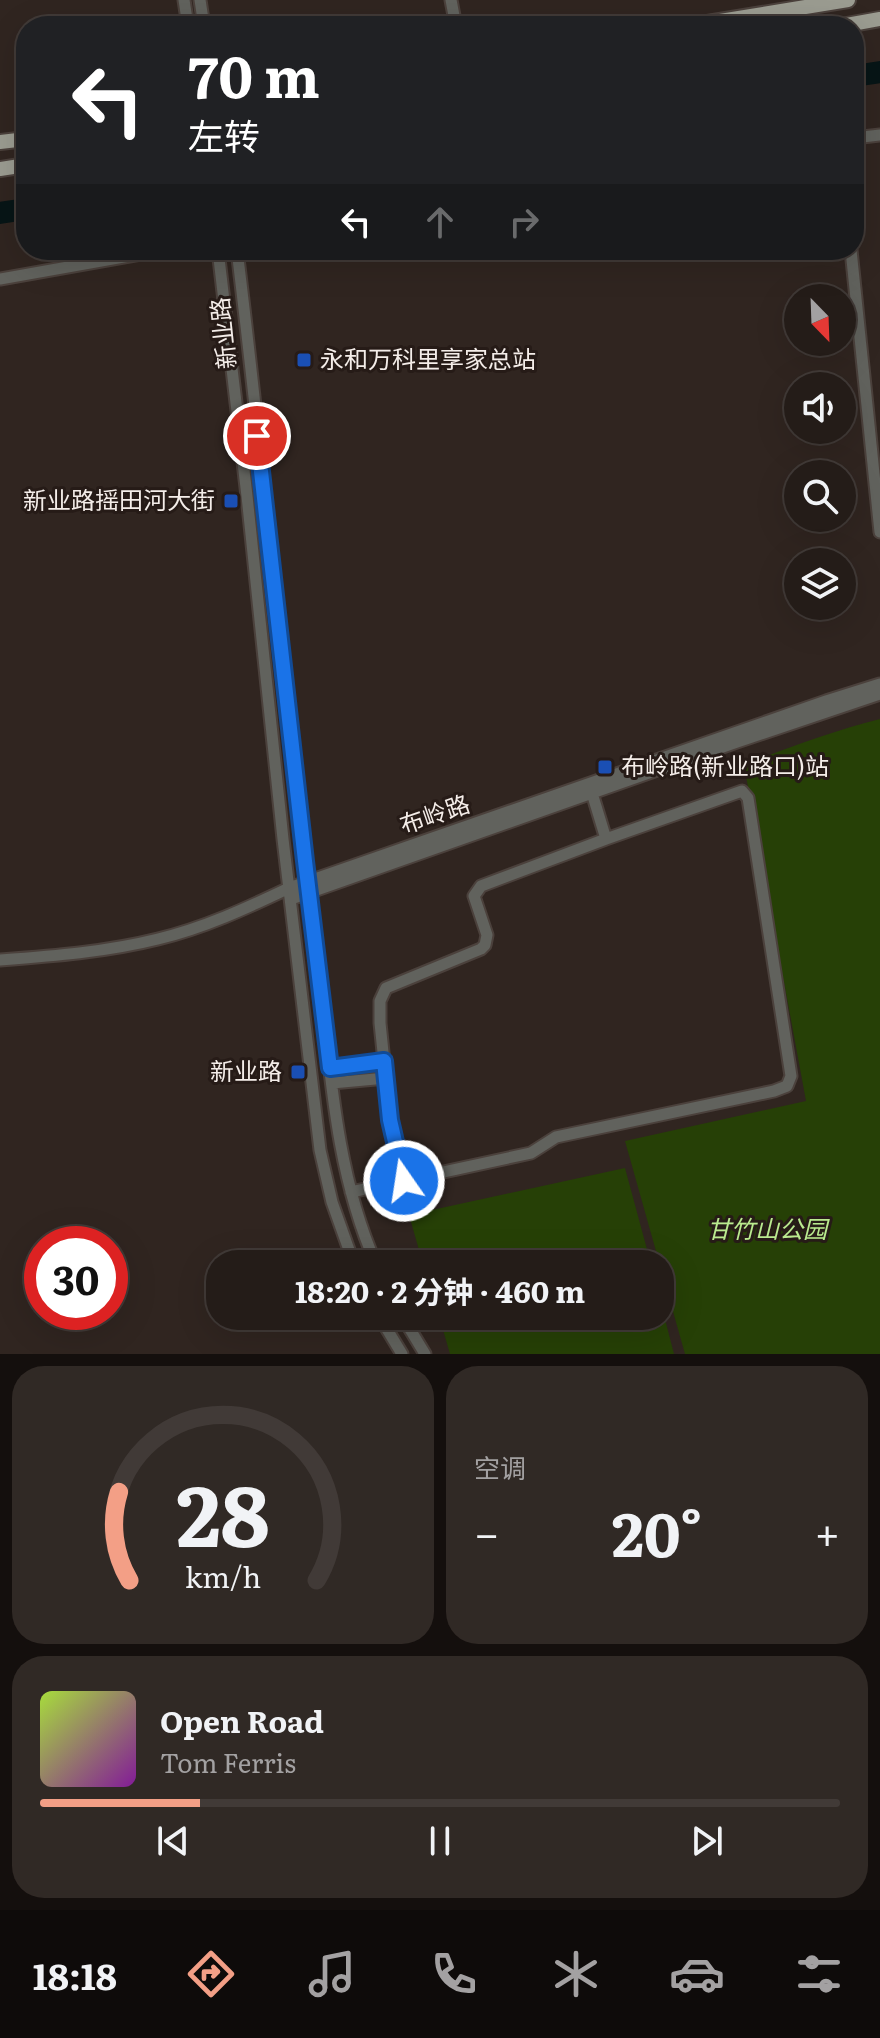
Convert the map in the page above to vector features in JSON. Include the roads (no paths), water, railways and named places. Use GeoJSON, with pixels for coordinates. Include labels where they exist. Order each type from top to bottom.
{"type":"FeatureCollection","features":[{"type":"Feature","properties":{"kind":"main road"},"geometry":{"type":"LineString","coordinates":[[750,16],[848,0]]}},
{"type":"Feature","properties":{"kind":"street"},"geometry":{"type":"LineString","coordinates":[[0,279],[107,260]]}},
{"type":"Feature","properties":{"kind":"street","name":"新业路"},"geometry":{"type":"LineString","coordinates":[[219,260],[320,1150],[332,1202],[349,1250]]}},
{"type":"Feature","properties":{"kind":"street","name":"新业路"},"geometry":{"type":"LineString","coordinates":[[238,260],[339,1142],[359,1221],[370,1250]]}},
{"type":"Feature","properties":{"kind":"street"},"geometry":{"type":"LineString","coordinates":[[852,260],[880,532]]}},
{"type":"Feature","properties":{"kind":"street","name":"布岭路"},"geometry":{"type":"LineString","coordinates":[[308,888],[880,684]]}},
{"type":"Feature","properties":{"kind":"street","name":"布岭路"},"geometry":{"type":"LineString","coordinates":[[0,960],[103,951],[161,938],[880,694]]}},
{"type":"Feature","properties":{"kind":"street"},"geometry":{"type":"LineString","coordinates":[[351,1192],[404,1181],[531,1153],[556,1137],[787,1086],[791,1076],[748,798],[742,791],[481,886],[474,896],[487,935],[485,945],[386,988],[380,1001],[384,1061],[390,1120],[404,1181]]}},
{"type":"Feature","properties":{"kind":"street"},"geometry":{"type":"LineString","coordinates":[[592,793],[606,839]]}},
{"type":"Feature","properties":{"kind":"street"},"geometry":{"type":"LineString","coordinates":[[330,1068],[384,1061]]}},
{"type":"Feature","properties":{"kind":"street"},"geometry":{"type":"LineString","coordinates":[[332,1083],[386,1078]]}},
{"type":"Feature","properties":{"kind":"street"},"geometry":{"type":"LineString","coordinates":[[387,1330],[402,1354]]}},
{"type":"Feature","properties":{"kind":"street"},"geometry":{"type":"LineString","coordinates":[[410,1330],[425,1354]]}},
{"type":"Feature","properties":{"kind":"waterway"},"geometry":{"type":"LineString","coordinates":[[864,74],[880,72]]}},
{"type":"Feature","properties":{"kind":"waterway"},"geometry":{"type":"LineString","coordinates":[[0,213],[16,211]]}},
{"type":"Feature","properties":{"kind":"place","name":"永和万科里享家总站"},"geometry":{"type":"Point","coordinates":[304,360]}},
{"type":"Feature","properties":{"kind":"place","name":"新业路摇田河大街"},"geometry":{"type":"Point","coordinates":[231,501]}},
{"type":"Feature","properties":{"kind":"place","name":"布岭路(新业路口)站"},"geometry":{"type":"Point","coordinates":[605,767]}},
{"type":"Feature","properties":{"kind":"place","name":"新业路"},"geometry":{"type":"Point","coordinates":[298,1072]}},
{"type":"Feature","properties":{"kind":"park label","name":"甘竹山公园"},"geometry":{"type":"Point","coordinates":[767,1230]}}]}
